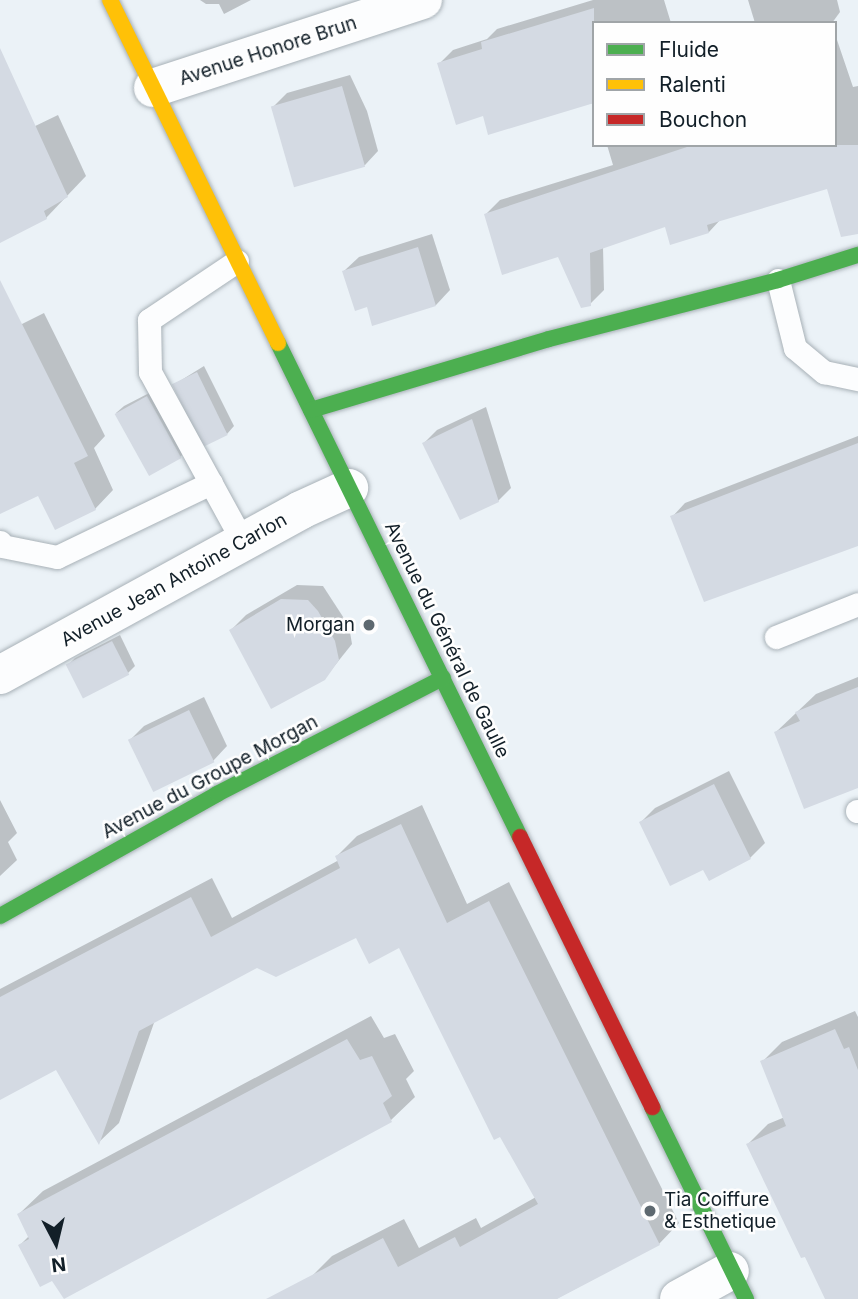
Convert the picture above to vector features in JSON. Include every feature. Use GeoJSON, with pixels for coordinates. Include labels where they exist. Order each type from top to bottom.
{"type":"FeatureCollection","features":[{"type":"Feature","properties":{"kind":"main road","name":"Avenue du Général de Gaulle"},"geometry":{"type":"LineString","coordinates":[[110,0],[738,1285]]}},
{"type":"Feature","properties":{"kind":"main road"},"geometry":{"type":"LineString","coordinates":[[311,410],[549,339],[778,280],[858,255]]}},
{"type":"Feature","properties":{"kind":"main road","name":"Avenue du Groupe Morgan"},"geometry":{"type":"LineString","coordinates":[[0,916],[216,794],[443,678]]}},
{"type":"Feature","properties":{"kind":"street","name":"Avenue Honore Brun"},"geometry":{"type":"LineString","coordinates":[[153,88],[423,0]]}},
{"type":"Feature","properties":{"kind":"street","name":"Avenue Jean Antoine Carlon"},"geometry":{"type":"LineString","coordinates":[[0,675],[319,500],[349,488]]}},
{"type":"Feature","properties":{"kind":"street"},"geometry":{"type":"LineString","coordinates":[[679,1299],[738,1285]]}},
{"type":"Feature","properties":{"kind":"lane"},"geometry":{"type":"LineString","coordinates":[[237,261],[149,320],[150,372],[243,542]]}},
{"type":"Feature","properties":{"kind":"lane"},"geometry":{"type":"LineString","coordinates":[[778,280],[795,348],[824,372],[858,379]]}},
{"type":"Feature","properties":{"kind":"lane"},"geometry":{"type":"LineString","coordinates":[[0,542],[2,546],[57,556],[211,483]]}},
{"type":"Feature","properties":{"kind":"lane"},"geometry":{"type":"LineString","coordinates":[[776,637],[858,604]]}},
{"type":"Feature","properties":{"kind":"building"},"geometry":{"type":"Polygon","coordinates":[[[594,8],[592,104],[488,135],[483,116],[456,125],[437,63],[482,49],[481,42],[594,8]]]}},
{"type":"Feature","properties":{"kind":"building"},"geometry":{"type":"Polygon","coordinates":[[[0,48],[68,197],[44,211],[47,219],[0,243],[0,48]]]}},
{"type":"Feature","properties":{"kind":"building"},"geometry":{"type":"Polygon","coordinates":[[[342,86],[365,167],[294,187],[271,106],[342,86]]]}},
{"type":"Feature","properties":{"kind":"building"},"geometry":{"type":"Polygon","coordinates":[[[858,145],[858,234],[841,237],[827,189],[707,225],[709,233],[670,245],[665,227],[590,253],[591,306],[581,308],[558,257],[502,275],[484,214],[687,147],[858,145]]]}},
{"type":"Feature","properties":{"kind":"building"},"geometry":{"type":"Polygon","coordinates":[[[418,247],[436,306],[372,326],[367,307],[355,311],[342,271],[418,247]]]}},
{"type":"Feature","properties":{"kind":"building"},"geometry":{"type":"Polygon","coordinates":[[[0,280],[88,456],[74,463],[96,510],[55,530],[38,496],[0,514],[0,280]]]}},
{"type":"Feature","properties":{"kind":"building"},"geometry":{"type":"Polygon","coordinates":[[[197,372],[228,435],[203,447],[172,384],[197,372]]]}},
{"type":"Feature","properties":{"kind":"building"},"geometry":{"type":"Polygon","coordinates":[[[147,396],[181,458],[149,476],[115,414],[147,396]]]}},
{"type":"Feature","properties":{"kind":"building"},"geometry":{"type":"Polygon","coordinates":[[[472,419],[499,502],[460,520],[422,443],[472,419]]]}},
{"type":"Feature","properties":{"kind":"building"},"geometry":{"type":"Polygon","coordinates":[[[858,443],[858,546],[704,602],[670,516],[858,443]]]}},
{"type":"Feature","properties":{"kind":"building"},"geometry":{"type":"Polygon","coordinates":[[[281,599],[308,600],[318,611],[335,641],[339,660],[325,680],[271,709],[229,630],[281,599]]]}},
{"type":"Feature","properties":{"kind":"building"},"geometry":{"type":"Polygon","coordinates":[[[112,641],[129,675],[83,698],[66,665],[112,641]]]}},
{"type":"Feature","properties":{"kind":"building"},"geometry":{"type":"Polygon","coordinates":[[[858,687],[858,788],[804,809],[774,732],[800,721],[795,712],[858,687]]]}},
{"type":"Feature","properties":{"kind":"building"},"geometry":{"type":"Polygon","coordinates":[[[189,710],[214,762],[153,792],[128,740],[189,710]]]}},
{"type":"Feature","properties":{"kind":"building"},"geometry":{"type":"Polygon","coordinates":[[[714,784],[751,859],[709,881],[703,870],[670,886],[639,822],[714,784]]]}},
{"type":"Feature","properties":{"kind":"building"},"geometry":{"type":"Polygon","coordinates":[[[401,824],[447,923],[489,901],[660,1245],[557,1299],[266,1299],[383,1238],[398,1267],[455,1237],[460,1247],[538,1204],[500,1137],[494,1140],[399,948],[369,964],[356,938],[276,977],[257,968],[139,1031],[99,1145],[56,1070],[0,1100],[0,997],[191,897],[211,937],[340,868],[335,856],[401,824]]]}},
{"type":"Feature","properties":{"kind":"building"},"geometry":{"type":"Polygon","coordinates":[[[835,1029],[844,1049],[849,1047],[858,1070],[858,1299],[825,1299],[805,1257],[801,1258],[746,1144],[786,1126],[760,1061],[835,1029]]]}},
{"type":"Feature","properties":{"kind":"building"},"geometry":{"type":"Polygon","coordinates":[[[347,1039],[360,1060],[372,1056],[392,1096],[383,1103],[392,1122],[64,1299],[52,1281],[40,1287],[18,1245],[29,1239],[17,1214],[347,1039]]]}},
{"type":"Feature","properties":{"kind":"traffic: fast"},"geometry":{"type":"LineString","coordinates":[[311,410],[549,339],[778,280],[858,255]]}},
{"type":"Feature","properties":{"kind":"traffic: fast"},"geometry":{"type":"LineString","coordinates":[[278,343],[520,837]]}},
{"type":"Feature","properties":{"kind":"traffic: fast"},"geometry":{"type":"LineString","coordinates":[[0,916],[217,794],[443,678]]}},
{"type":"Feature","properties":{"kind":"traffic: fast"},"geometry":{"type":"LineString","coordinates":[[652,1107],[746,1299]]}},
{"type":"Feature","properties":{"kind":"traffic: slow"},"geometry":{"type":"LineString","coordinates":[[110,0],[278,343]]}},
{"type":"Feature","properties":{"kind":"traffic: jam"},"geometry":{"type":"LineString","coordinates":[[520,837],[652,1107]]}},
{"type":"Feature","properties":{"kind":"place","name":"Morgan"},"geometry":{"type":"Point","coordinates":[369,625]}},
{"type":"Feature","properties":{"kind":"place","name":"Tia Coiffure & Esthetique"},"geometry":{"type":"Point","coordinates":[650,1211]}}]}
